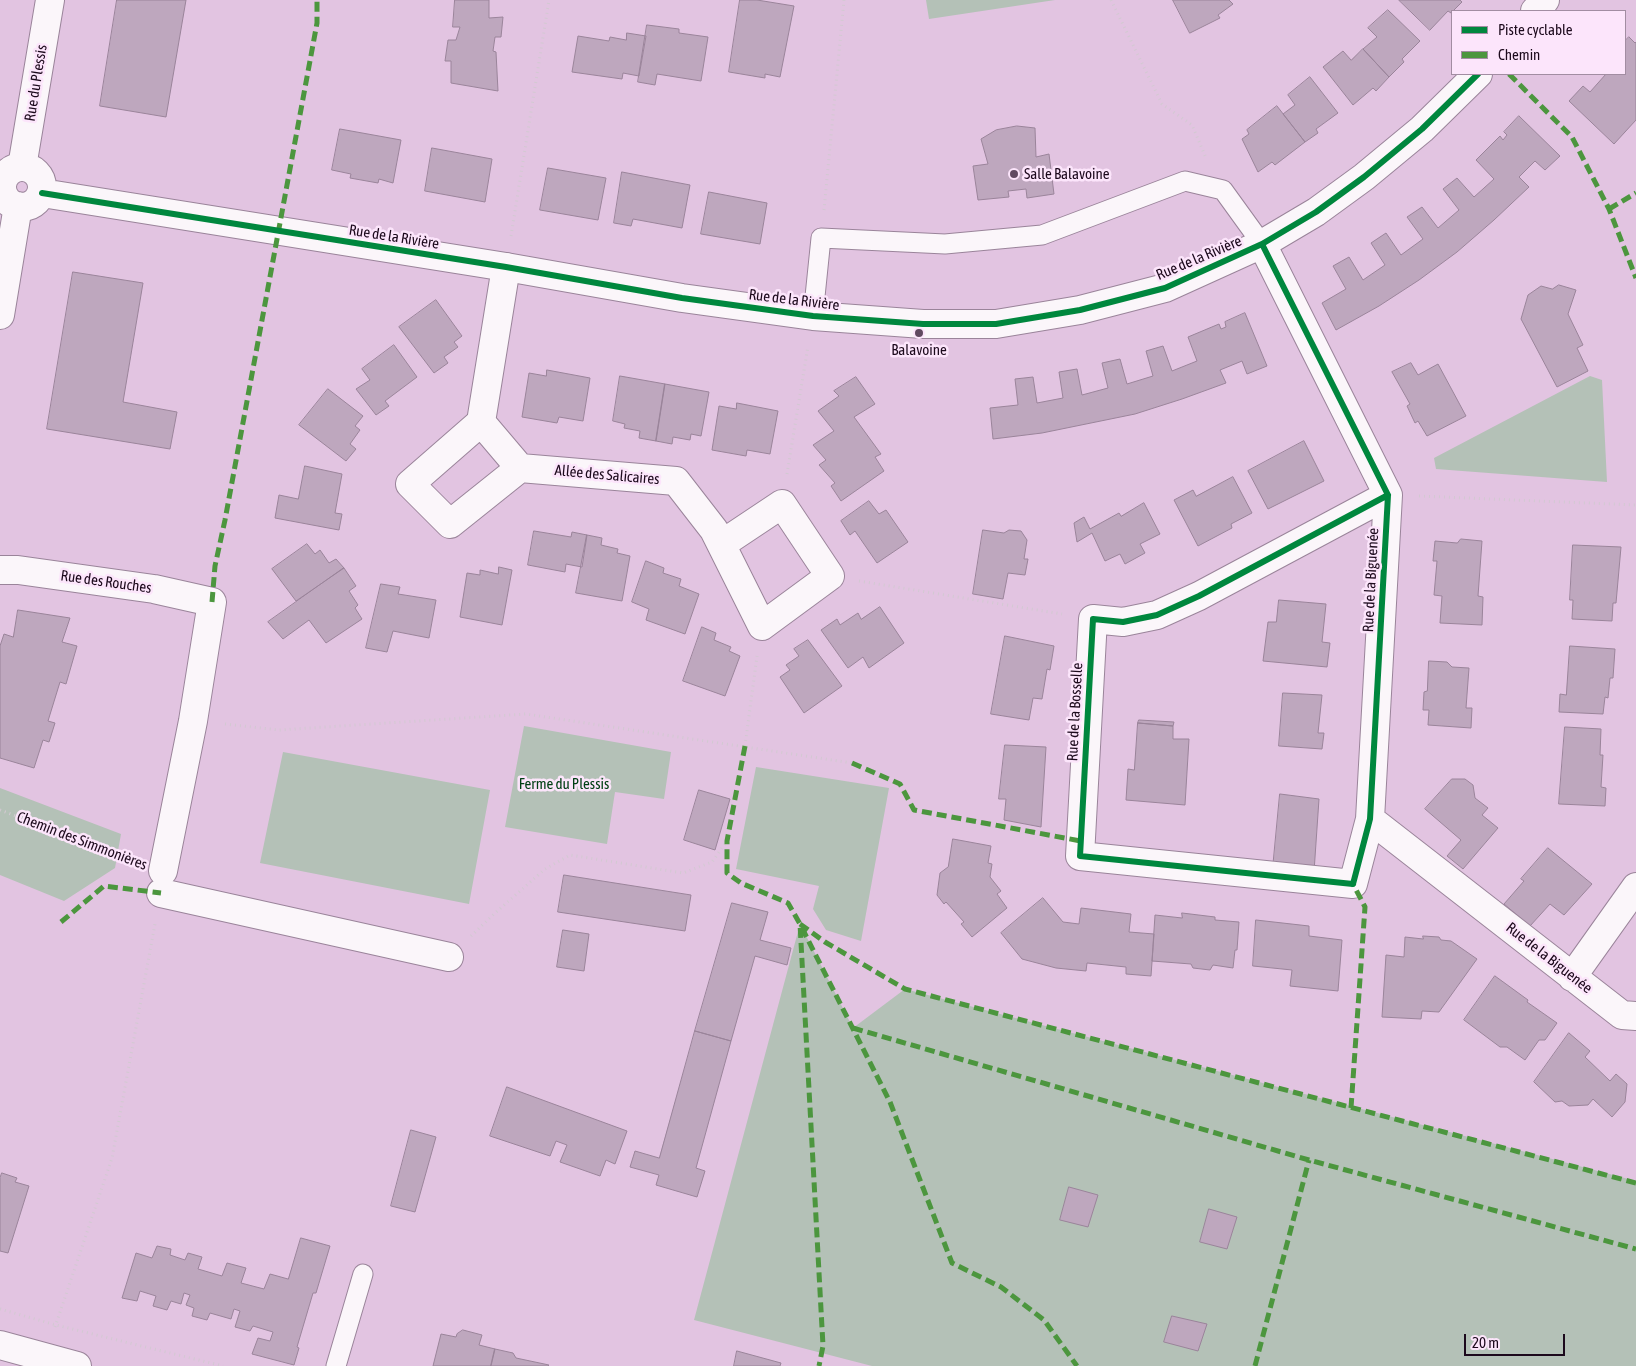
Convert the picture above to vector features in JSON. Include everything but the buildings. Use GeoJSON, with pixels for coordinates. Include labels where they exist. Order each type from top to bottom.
{"type":"FeatureCollection","features":[{"type":"Feature","properties":{"kind":"street","name":"Rue du Plessis"},"geometry":{"type":"LineString","coordinates":[[22,167],[50,0]]}},
{"type":"Feature","properties":{"kind":"street"},"geometry":{"type":"LineString","coordinates":[[1536,10],[1545,0]]}},
{"type":"Feature","properties":{"kind":"street","name":"Rue de la Rivière"},"geometry":{"type":"LineString","coordinates":[[42,193],[506,267],[682,298],[813,316],[932,324],[996,324],[1080,310],[1165,288],[1262,244],[1316,212],[1364,177],[1422,128],[1477,75]]}},
{"type":"Feature","properties":{"kind":"street"},"geometry":{"type":"LineString","coordinates":[[0,315],[7,193],[4,179],[8,172],[22,167],[30,168],[41,178],[42,193],[33,204],[26,206],[7,193]]}},
{"type":"Feature","properties":{"kind":"street","name":"Rue de la Biguenée"},"geometry":{"type":"LineString","coordinates":[[1262,244],[1388,494],[1370,819],[1353,884]]}},
{"type":"Feature","properties":{"kind":"street"},"geometry":{"type":"LineString","coordinates":[[481,422],[520,468],[450,524],[410,484],[481,422],[506,267]]}},
{"type":"Feature","properties":{"kind":"street","name":"Allée des Salicaires"},"geometry":{"type":"LineString","coordinates":[[520,468],[676,481],[714,530],[762,626]]}},
{"type":"Feature","properties":{"kind":"street"},"geometry":{"type":"LineString","coordinates":[[1093,620],[1123,622],[1157,615],[1199,596],[1388,494]]}},
{"type":"Feature","properties":{"kind":"street"},"geometry":{"type":"LineString","coordinates":[[722,544],[782,504],[830,576],[762,626]]}},
{"type":"Feature","properties":{"kind":"street","name":"Rue des Rouches"},"geometry":{"type":"LineString","coordinates":[[0,570],[18,570],[154,589],[212,602],[192,721]]}},
{"type":"Feature","properties":{"kind":"street","name":"Rue de la Bosselle"},"geometry":{"type":"LineString","coordinates":[[1093,620],[1080,856],[1353,884]]}},
{"type":"Feature","properties":{"kind":"street"},"geometry":{"type":"LineString","coordinates":[[192,721],[162,882],[449,957]]}},
{"type":"Feature","properties":{"kind":"street","name":"Rue de la Biguenée"},"geometry":{"type":"LineString","coordinates":[[1370,819],[1622,1015],[1636,1016]]}},
{"type":"Feature","properties":{"kind":"street"},"geometry":{"type":"LineString","coordinates":[[1572,977],[1636,887]]}},
{"type":"Feature","properties":{"kind":"street"},"geometry":{"type":"LineString","coordinates":[[0,1345],[77,1366]]}},
{"type":"Feature","properties":{"kind":"lane"},"geometry":{"type":"LineString","coordinates":[[813,316],[821,238],[945,244],[1042,235],[1185,181],[1223,190],[1262,244]]}},
{"type":"Feature","properties":{"kind":"lane"},"geometry":{"type":"LineString","coordinates":[[336,1366],[363,1274]]}},
{"type":"Feature","properties":{"kind":"path"},"geometry":{"type":"LineString","coordinates":[[506,267],[549,0]]}},
{"type":"Feature","properties":{"kind":"path"},"geometry":{"type":"LineString","coordinates":[[821,238],[844,0]]}},
{"type":"Feature","properties":{"kind":"path"},"geometry":{"type":"LineString","coordinates":[[1111,0],[1162,104],[1192,124],[1219,189]]}},
{"type":"Feature","properties":{"kind":"path"},"geometry":{"type":"LineString","coordinates":[[782,504],[813,316]]}},
{"type":"Feature","properties":{"kind":"path"},"geometry":{"type":"LineString","coordinates":[[1388,494],[1636,505]]}},
{"type":"Feature","properties":{"kind":"path"},"geometry":{"type":"LineString","coordinates":[[830,576],[1093,620]]}},
{"type":"Feature","properties":{"kind":"path"},"geometry":{"type":"LineString","coordinates":[[745,746],[762,626]]}},
{"type":"Feature","properties":{"kind":"path"},"geometry":{"type":"LineString","coordinates":[[192,721],[279,730],[526,714],[852,763]]}},
{"type":"Feature","properties":{"kind":"path"},"geometry":{"type":"LineString","coordinates":[[449,957],[545,869],[570,855],[683,873],[712,862],[727,841]]}},
{"type":"Feature","properties":{"kind":"path"},"geometry":{"type":"LineString","coordinates":[[46,1358],[112,1158],[162,882]]}},
{"type":"Feature","properties":{"kind":"path"},"geometry":{"type":"LineString","coordinates":[[0,1309],[56,1325],[223,1366]]}},
{"type":"Feature","properties":{"kind":"green space"},"geometry":{"type":"Polygon","coordinates":[[[926,0],[1055,0],[929,19],[926,0]]]}},
{"type":"Feature","properties":{"kind":"green space"},"geometry":{"type":"Polygon","coordinates":[[[1590,376],[1602,380],[1607,482],[1436,469],[1434,458],[1590,376]]]}},
{"type":"Feature","properties":{"kind":"green space","name":"Ferme du Plessis"},"geometry":{"type":"Polygon","coordinates":[[[524,726],[671,752],[664,799],[615,792],[607,844],[505,827],[524,726]]]}},
{"type":"Feature","properties":{"kind":"green space"},"geometry":{"type":"Polygon","coordinates":[[[283,752],[490,790],[469,904],[260,863],[283,752]]]}},
{"type":"Feature","properties":{"kind":"green space"},"geometry":{"type":"Polygon","coordinates":[[[756,767],[889,788],[861,941],[826,930],[813,909],[819,886],[736,869],[756,767]]]}},
{"type":"Feature","properties":{"kind":"green space"},"geometry":{"type":"Polygon","coordinates":[[[0,788],[121,834],[115,868],[64,901],[0,875],[0,788]]]}},
{"type":"Feature","properties":{"kind":"green space"},"geometry":{"type":"Polygon","coordinates":[[[800,924],[853,1028],[905,989],[1636,1181],[1636,1366],[872,1366],[694,1320],[800,924]]]}},
{"type":"Feature","properties":{"kind":"marked path"},"geometry":{"type":"LineString","coordinates":[[212,602],[215,566],[317,23],[317,0]]}},
{"type":"Feature","properties":{"kind":"marked path"},"geometry":{"type":"LineString","coordinates":[[1510,75],[1572,137],[1609,209],[1636,278]]}},
{"type":"Feature","properties":{"kind":"marked path"},"geometry":{"type":"LineString","coordinates":[[1609,209],[1636,193]]}},
{"type":"Feature","properties":{"kind":"marked path"},"geometry":{"type":"LineString","coordinates":[[745,746],[727,841],[727,873],[741,883],[788,903],[800,924],[823,1346],[819,1366]]}},
{"type":"Feature","properties":{"kind":"marked path"},"geometry":{"type":"LineString","coordinates":[[852,763],[900,784],[914,810],[1081,841]]}},
{"type":"Feature","properties":{"kind":"marked path"},"geometry":{"type":"LineString","coordinates":[[1351,1108],[1365,907],[1353,884]]}},
{"type":"Feature","properties":{"kind":"marked path"},"geometry":{"type":"LineString","coordinates":[[61,922],[104,886],[161,893]]}},
{"type":"Feature","properties":{"kind":"marked path"},"geometry":{"type":"LineString","coordinates":[[800,924],[825,942],[905,989],[1636,1183]]}},
{"type":"Feature","properties":{"kind":"marked path"},"geometry":{"type":"LineString","coordinates":[[802,928],[890,1102],[952,1263],[1001,1287],[1044,1320],[1077,1366]]}},
{"type":"Feature","properties":{"kind":"marked path"},"geometry":{"type":"LineString","coordinates":[[853,1028],[1309,1160],[1636,1249]]}},
{"type":"Feature","properties":{"kind":"marked path"},"geometry":{"type":"LineString","coordinates":[[1255,1366],[1309,1160]]}},
{"type":"Feature","properties":{"kind":"cycle path"},"geometry":{"type":"LineString","coordinates":[[42,193],[506,267],[682,298],[813,316],[923,324],[996,324],[1080,310],[1165,288],[1262,244],[1316,212],[1364,177],[1422,129],[1477,75]]}},
{"type":"Feature","properties":{"kind":"cycle path"},"geometry":{"type":"LineString","coordinates":[[1262,244],[1388,495],[1370,819],[1353,884],[1080,856],[1093,619],[1123,622],[1157,615],[1199,596],[1388,495]]}},
{"type":"Feature","properties":{"kind":"place","name":"Salle Balavoine"},"geometry":{"type":"Point","coordinates":[1014,174]}},
{"type":"Feature","properties":{"kind":"place","name":"Balavoine"},"geometry":{"type":"Point","coordinates":[919,333]}}]}
